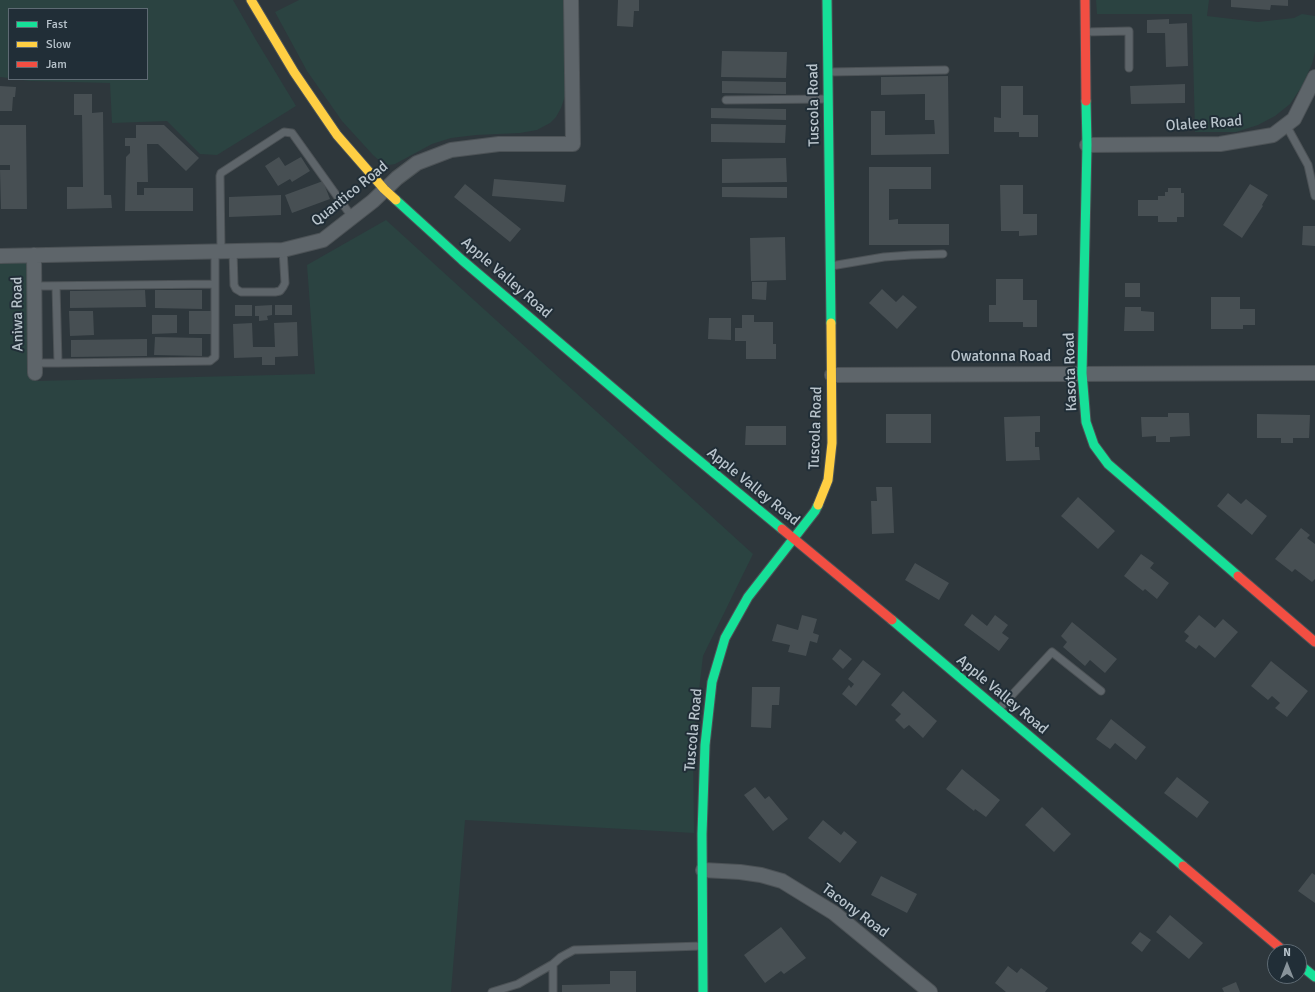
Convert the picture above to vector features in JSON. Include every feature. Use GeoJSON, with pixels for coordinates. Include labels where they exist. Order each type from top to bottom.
{"type":"FeatureCollection","features":[{"type":"Feature","properties":{"kind":"street","name":"Apple Valley Road"},"geometry":{"type":"LineString","coordinates":[[251,0],[294,72],[337,135],[384,189],[462,260],[668,435],[794,539],[1276,944]]}},
{"type":"Feature","properties":{"kind":"street","name":"Quantico Road"},"geometry":{"type":"LineString","coordinates":[[0,256],[283,250],[322,240],[373,201],[397,178],[418,163],[451,150],[499,144],[573,144],[571,0]]}},
{"type":"Feature","properties":{"kind":"street","name":"Tuscola Road"},"geometry":{"type":"LineString","coordinates":[[703,992],[702,834],[705,745],[712,682],[725,638],[748,598],[815,511],[828,480],[832,443],[832,375],[827,0]]}},
{"type":"Feature","properties":{"kind":"street","name":"Kasota Road"},"geometry":{"type":"LineString","coordinates":[[1085,0],[1088,145],[1082,373],[1086,422],[1094,445],[1108,464],[1315,642]]}},
{"type":"Feature","properties":{"kind":"street","name":"Olalee Road"},"geometry":{"type":"LineString","coordinates":[[1088,145],[1220,144],[1273,135],[1294,119],[1315,77]]}},
{"type":"Feature","properties":{"kind":"street","name":"Aniwa Road"},"geometry":{"type":"LineString","coordinates":[[34,255],[35,368]]}},
{"type":"Feature","properties":{"kind":"street","name":"Owatonna Road"},"geometry":{"type":"LineString","coordinates":[[832,375],[1315,373]]}},
{"type":"Feature","properties":{"kind":"street","name":"Tacony Road"},"geometry":{"type":"LineString","coordinates":[[703,870],[740,872],[761,875],[782,881],[834,913],[930,992]]}},
{"type":"Feature","properties":{"kind":"street"},"geometry":{"type":"LineString","coordinates":[[1307,970],[1315,977]]}},
{"type":"Feature","properties":{"kind":"lane"},"geometry":{"type":"LineString","coordinates":[[1085,32],[1129,32],[1129,68]]}},
{"type":"Feature","properties":{"kind":"lane"},"geometry":{"type":"LineString","coordinates":[[828,72],[945,70]]}},
{"type":"Feature","properties":{"kind":"lane"},"geometry":{"type":"LineString","coordinates":[[726,100],[828,99]]}},
{"type":"Feature","properties":{"kind":"lane"},"geometry":{"type":"LineString","coordinates":[[1286,125],[1308,164],[1315,196]]}},
{"type":"Feature","properties":{"kind":"lane"},"geometry":{"type":"LineString","coordinates":[[283,250],[284,282],[283,288],[280,291],[241,292],[236,289],[223,251],[220,176],[221,173],[284,132],[292,133],[352,217]]}},
{"type":"Feature","properties":{"kind":"lane"},"geometry":{"type":"LineString","coordinates":[[35,368],[58,363],[213,360],[216,357],[215,284],[223,251]]}},
{"type":"Feature","properties":{"kind":"lane"},"geometry":{"type":"LineString","coordinates":[[831,266],[911,254],[943,254]]}},
{"type":"Feature","properties":{"kind":"lane"},"geometry":{"type":"LineString","coordinates":[[34,286],[215,284]]}},
{"type":"Feature","properties":{"kind":"lane"},"geometry":{"type":"LineString","coordinates":[[56,286],[58,363]]}},
{"type":"Feature","properties":{"kind":"lane"},"geometry":{"type":"LineString","coordinates":[[998,710],[1052,652],[1101,691]]}},
{"type":"Feature","properties":{"kind":"lane"},"geometry":{"type":"LineString","coordinates":[[492,992],[518,984],[574,950],[702,946]]}},
{"type":"Feature","properties":{"kind":"lane"},"geometry":{"type":"LineString","coordinates":[[553,964],[553,992]]}},
{"type":"Feature","properties":{"kind":"green space"},"geometry":{"type":"Polygon","coordinates":[[[0,0],[233,0],[296,106],[217,155],[200,154],[167,121],[112,123],[110,83],[22,80],[148,80],[148,8],[8,8],[8,78],[0,77],[0,0]]]}},
{"type":"Feature","properties":{"kind":"green space"},"geometry":{"type":"Polygon","coordinates":[[[299,0],[565,0],[565,96],[561,108],[556,117],[550,123],[537,130],[520,133],[451,138],[432,144],[395,164],[389,165],[382,163],[342,121],[307,71],[275,12],[299,0]]]}},
{"type":"Feature","properties":{"kind":"green space"},"geometry":{"type":"Polygon","coordinates":[[[1096,0],[1209,0],[1207,16],[1258,22],[1294,18],[1302,14],[1315,16],[1315,52],[1312,64],[1302,86],[1290,104],[1275,116],[1258,125],[1236,132],[1195,132],[1192,14],[1097,14],[1096,0]]]}},
{"type":"Feature","properties":{"kind":"green space"},"geometry":{"type":"Polygon","coordinates":[[[386,220],[753,554],[703,656],[693,742],[694,833],[465,820],[451,992],[0,992],[0,257],[34,255],[36,381],[315,374],[307,265],[386,220]]]}},
{"type":"Feature","properties":{"kind":"building"},"geometry":{"type":"Polygon","coordinates":[[[618,0],[639,0],[639,11],[634,11],[633,27],[617,26],[618,0]]]}},
{"type":"Feature","properties":{"kind":"building"},"geometry":{"type":"Polygon","coordinates":[[[1231,0],[1288,0],[1288,6],[1271,5],[1270,10],[1231,7],[1231,0]]]}},
{"type":"Feature","properties":{"kind":"building"},"geometry":{"type":"Polygon","coordinates":[[[1169,19],[1169,24],[1187,23],[1188,66],[1166,67],[1165,33],[1147,33],[1147,20],[1169,19]]]}},
{"type":"Feature","properties":{"kind":"building"},"geometry":{"type":"Polygon","coordinates":[[[722,51],[787,52],[786,78],[721,77],[722,51]]]}},
{"type":"Feature","properties":{"kind":"building"},"geometry":{"type":"Polygon","coordinates":[[[948,76],[949,154],[871,155],[871,111],[885,111],[885,135],[935,134],[934,120],[925,120],[925,94],[881,95],[881,77],[948,76]]]}},
{"type":"Feature","properties":{"kind":"building"},"geometry":{"type":"Polygon","coordinates":[[[722,81],[786,82],[786,94],[722,93],[722,81]]]}},
{"type":"Feature","properties":{"kind":"building"},"geometry":{"type":"Polygon","coordinates":[[[1185,84],[1185,103],[1131,104],[1130,86],[1185,84]]]}},
{"type":"Feature","properties":{"kind":"building"},"geometry":{"type":"Polygon","coordinates":[[[0,86],[16,87],[15,97],[13,97],[12,111],[0,111],[0,86]]]}},
{"type":"Feature","properties":{"kind":"building"},"geometry":{"type":"Polygon","coordinates":[[[1001,86],[1023,86],[1023,115],[1038,115],[1038,137],[1019,137],[1019,132],[994,132],[994,117],[1001,118],[1001,86]]]}},
{"type":"Feature","properties":{"kind":"building"},"geometry":{"type":"Polygon","coordinates":[[[74,94],[92,94],[92,113],[103,112],[104,195],[111,195],[112,208],[67,209],[67,187],[83,187],[82,115],[74,115],[74,94]]]}},
{"type":"Feature","properties":{"kind":"building"},"geometry":{"type":"Polygon","coordinates":[[[711,108],[786,109],[786,120],[711,118],[711,108]]]}},
{"type":"Feature","properties":{"kind":"building"},"geometry":{"type":"Polygon","coordinates":[[[711,124],[786,125],[785,143],[711,142],[711,124]]]}},
{"type":"Feature","properties":{"kind":"building"},"geometry":{"type":"Polygon","coordinates":[[[0,125],[26,125],[27,209],[1,209],[0,170],[10,170],[10,165],[0,165],[0,125]]]}},
{"type":"Feature","properties":{"kind":"building"},"geometry":{"type":"Polygon","coordinates":[[[136,125],[164,125],[199,158],[186,171],[158,144],[147,144],[148,182],[137,182],[137,195],[144,195],[144,188],[193,188],[193,211],[125,211],[126,157],[130,153],[130,146],[125,146],[125,138],[136,138],[136,125]]]}},
{"type":"Feature","properties":{"kind":"building"},"geometry":{"type":"Polygon","coordinates":[[[279,157],[285,166],[301,157],[310,171],[292,182],[290,179],[278,186],[265,166],[279,157]]]}},
{"type":"Feature","properties":{"kind":"building"},"geometry":{"type":"Polygon","coordinates":[[[786,158],[787,182],[722,183],[722,159],[786,158]]]}},
{"type":"Feature","properties":{"kind":"building"},"geometry":{"type":"Polygon","coordinates":[[[869,167],[931,167],[931,189],[889,189],[889,220],[898,219],[898,224],[949,224],[949,245],[869,245],[869,167]]]}},
{"type":"Feature","properties":{"kind":"building"},"geometry":{"type":"Polygon","coordinates":[[[494,179],[566,185],[564,202],[492,196],[494,179]]]}},
{"type":"Feature","properties":{"kind":"building"},"geometry":{"type":"Polygon","coordinates":[[[323,181],[330,199],[292,213],[285,195],[323,181]]]}},
{"type":"Feature","properties":{"kind":"building"},"geometry":{"type":"Polygon","coordinates":[[[465,184],[521,229],[510,242],[454,197],[465,184]]]}},
{"type":"Feature","properties":{"kind":"building"},"geometry":{"type":"Polygon","coordinates":[[[1250,184],[1268,195],[1262,205],[1263,206],[1242,238],[1223,225],[1250,184]]]}},
{"type":"Feature","properties":{"kind":"building"},"geometry":{"type":"Polygon","coordinates":[[[1000,185],[1023,185],[1023,214],[1037,214],[1037,235],[1019,236],[1019,231],[1001,231],[1000,185]]]}},
{"type":"Feature","properties":{"kind":"building"},"geometry":{"type":"Polygon","coordinates":[[[722,187],[787,187],[787,198],[722,197],[722,187]]]}},
{"type":"Feature","properties":{"kind":"building"},"geometry":{"type":"Polygon","coordinates":[[[1168,188],[1181,188],[1181,193],[1184,193],[1184,217],[1177,217],[1177,222],[1158,222],[1158,216],[1138,216],[1138,200],[1158,200],[1158,196],[1165,196],[1165,192],[1168,192],[1168,188]]]}},
{"type":"Feature","properties":{"kind":"building"},"geometry":{"type":"Polygon","coordinates":[[[281,195],[281,215],[229,217],[229,197],[281,195]]]}},
{"type":"Feature","properties":{"kind":"building"},"geometry":{"type":"Polygon","coordinates":[[[1303,226],[1315,226],[1315,246],[1302,245],[1303,226]]]}},
{"type":"Feature","properties":{"kind":"building"},"geometry":{"type":"Polygon","coordinates":[[[785,237],[786,280],[751,281],[750,238],[785,237]]]}},
{"type":"Feature","properties":{"kind":"building"},"geometry":{"type":"Polygon","coordinates":[[[996,279],[1023,279],[1023,300],[1037,300],[1037,327],[1023,327],[1023,322],[989,322],[989,305],[996,305],[996,279]]]}},
{"type":"Feature","properties":{"kind":"building"},"geometry":{"type":"Polygon","coordinates":[[[752,282],[767,282],[766,300],[752,299],[752,282]]]}},
{"type":"Feature","properties":{"kind":"building"},"geometry":{"type":"Polygon","coordinates":[[[1125,283],[1140,283],[1140,297],[1125,297],[1125,283]]]}},
{"type":"Feature","properties":{"kind":"building"},"geometry":{"type":"Polygon","coordinates":[[[882,289],[896,302],[903,295],[917,307],[897,329],[869,303],[882,289]]]}},
{"type":"Feature","properties":{"kind":"building"},"geometry":{"type":"Polygon","coordinates":[[[145,290],[146,307],[70,308],[70,291],[145,290]]]}},
{"type":"Feature","properties":{"kind":"building"},"geometry":{"type":"Polygon","coordinates":[[[155,290],[202,290],[202,309],[155,308],[155,290]]]}},
{"type":"Feature","properties":{"kind":"building"},"geometry":{"type":"Polygon","coordinates":[[[1211,297],[1240,297],[1240,309],[1255,309],[1255,325],[1243,325],[1243,329],[1211,329],[1211,297]]]}},
{"type":"Feature","properties":{"kind":"building"},"geometry":{"type":"Polygon","coordinates":[[[235,305],[252,305],[252,316],[235,316],[235,305]]]}},
{"type":"Feature","properties":{"kind":"building"},"geometry":{"type":"Polygon","coordinates":[[[272,305],[272,315],[267,316],[268,320],[259,321],[259,316],[255,316],[255,306],[272,305]]]}},
{"type":"Feature","properties":{"kind":"building"},"geometry":{"type":"Polygon","coordinates":[[[275,305],[292,305],[292,315],[275,315],[275,305]]]}},
{"type":"Feature","properties":{"kind":"building"},"geometry":{"type":"Polygon","coordinates":[[[1125,307],[1141,307],[1141,311],[1154,312],[1154,331],[1124,331],[1125,307]]]}},
{"type":"Feature","properties":{"kind":"building"},"geometry":{"type":"Polygon","coordinates":[[[69,311],[93,311],[94,335],[70,336],[69,311]]]}},
{"type":"Feature","properties":{"kind":"building"},"geometry":{"type":"Polygon","coordinates":[[[189,311],[213,311],[213,334],[189,334],[189,311]]]}},
{"type":"Feature","properties":{"kind":"building"},"geometry":{"type":"Polygon","coordinates":[[[152,315],[177,315],[177,333],[152,334],[152,315]]]}},
{"type":"Feature","properties":{"kind":"building"},"geometry":{"type":"Polygon","coordinates":[[[742,315],[754,315],[754,322],[773,322],[773,344],[776,344],[776,359],[746,359],[746,341],[735,341],[735,328],[742,328],[742,315]]]}},
{"type":"Feature","properties":{"kind":"building"},"geometry":{"type":"Polygon","coordinates":[[[709,318],[731,318],[731,340],[708,339],[709,318]]]}},
{"type":"Feature","properties":{"kind":"building"},"geometry":{"type":"Polygon","coordinates":[[[297,322],[298,356],[275,357],[275,365],[262,365],[262,357],[234,358],[233,324],[252,323],[253,347],[275,347],[274,323],[297,322]]]}},
{"type":"Feature","properties":{"kind":"building"},"geometry":{"type":"Polygon","coordinates":[[[155,337],[202,338],[202,356],[154,355],[155,337]]]}},
{"type":"Feature","properties":{"kind":"building"},"geometry":{"type":"Polygon","coordinates":[[[147,339],[147,356],[71,357],[71,340],[147,339]]]}},
{"type":"Feature","properties":{"kind":"building"},"geometry":{"type":"Polygon","coordinates":[[[1168,413],[1189,413],[1190,436],[1170,437],[1170,442],[1156,442],[1156,436],[1142,437],[1141,417],[1168,417],[1168,413]]]}},
{"type":"Feature","properties":{"kind":"building"},"geometry":{"type":"Polygon","coordinates":[[[886,414],[931,414],[931,443],[886,443],[886,414]]]}},
{"type":"Feature","properties":{"kind":"building"},"geometry":{"type":"Polygon","coordinates":[[[1257,414],[1310,415],[1309,438],[1293,438],[1293,443],[1281,443],[1281,438],[1257,438],[1257,414]]]}},
{"type":"Feature","properties":{"kind":"building"},"geometry":{"type":"Polygon","coordinates":[[[1040,416],[1040,432],[1035,432],[1035,447],[1039,447],[1040,460],[1006,461],[1004,417],[1040,416]]]}},
{"type":"Feature","properties":{"kind":"building"},"geometry":{"type":"Polygon","coordinates":[[[746,426],[786,426],[786,445],[745,445],[746,426]]]}},
{"type":"Feature","properties":{"kind":"building"},"geometry":{"type":"Polygon","coordinates":[[[876,487],[892,487],[894,533],[872,534],[871,501],[877,501],[876,487]]]}},
{"type":"Feature","properties":{"kind":"building"},"geometry":{"type":"Polygon","coordinates":[[[1228,493],[1241,504],[1246,499],[1267,516],[1252,535],[1217,506],[1228,493]]]}},
{"type":"Feature","properties":{"kind":"building"},"geometry":{"type":"Polygon","coordinates":[[[1078,497],[1115,531],[1098,549],[1061,516],[1078,497]]]}},
{"type":"Feature","properties":{"kind":"building"},"geometry":{"type":"Polygon","coordinates":[[[1301,528],[1310,535],[1307,538],[1315,544],[1315,579],[1312,582],[1295,569],[1292,572],[1275,559],[1301,528]]]}},
{"type":"Feature","properties":{"kind":"building"},"geometry":{"type":"Polygon","coordinates":[[[1141,554],[1154,563],[1150,568],[1169,583],[1157,599],[1145,589],[1143,591],[1124,576],[1141,554]]]}},
{"type":"Feature","properties":{"kind":"building"},"geometry":{"type":"Polygon","coordinates":[[[915,563],[949,583],[939,600],[905,580],[915,563]]]}},
{"type":"Feature","properties":{"kind":"building"},"geometry":{"type":"Polygon","coordinates":[[[972,614],[987,626],[995,615],[1008,625],[1002,633],[1009,638],[999,651],[964,625],[972,614]]]}},
{"type":"Feature","properties":{"kind":"building"},"geometry":{"type":"Polygon","coordinates":[[[802,615],[817,619],[813,633],[819,635],[817,643],[810,641],[806,656],[788,652],[790,645],[772,641],[777,624],[798,630],[802,615]]]}},
{"type":"Feature","properties":{"kind":"building"},"geometry":{"type":"Polygon","coordinates":[[[1199,615],[1215,628],[1223,619],[1238,632],[1215,658],[1199,645],[1196,649],[1185,641],[1189,636],[1184,632],[1199,615]]]}},
{"type":"Feature","properties":{"kind":"building"},"geometry":{"type":"Polygon","coordinates":[[[1072,622],[1117,659],[1105,673],[1090,660],[1085,666],[1063,647],[1067,642],[1061,636],[1072,622]]]}},
{"type":"Feature","properties":{"kind":"building"},"geometry":{"type":"Polygon","coordinates":[[[840,649],[852,659],[843,669],[832,659],[840,649]]]}},
{"type":"Feature","properties":{"kind":"building"},"geometry":{"type":"Polygon","coordinates":[[[863,660],[881,674],[856,706],[842,694],[849,685],[851,688],[854,684],[848,679],[863,660]]]}},
{"type":"Feature","properties":{"kind":"building"},"geometry":{"type":"Polygon","coordinates":[[[1271,661],[1308,691],[1287,717],[1275,708],[1280,703],[1272,696],[1268,700],[1251,686],[1271,661]]]}},
{"type":"Feature","properties":{"kind":"building"},"geometry":{"type":"Polygon","coordinates":[[[752,687],[780,687],[779,705],[772,705],[771,728],[751,727],[752,687]]]}},
{"type":"Feature","properties":{"kind":"building"},"geometry":{"type":"Polygon","coordinates":[[[903,691],[937,721],[923,738],[909,725],[904,729],[895,720],[901,714],[891,705],[903,691]]]}},
{"type":"Feature","properties":{"kind":"building"},"geometry":{"type":"Polygon","coordinates":[[[1111,719],[1146,747],[1136,760],[1115,743],[1110,749],[1096,739],[1111,719]]]}},
{"type":"Feature","properties":{"kind":"building"},"geometry":{"type":"Polygon","coordinates":[[[962,769],[1000,800],[986,817],[975,809],[974,811],[946,789],[962,769]]]}},
{"type":"Feature","properties":{"kind":"building"},"geometry":{"type":"Polygon","coordinates":[[[1177,777],[1209,802],[1197,818],[1164,793],[1177,777]]]}},
{"type":"Feature","properties":{"kind":"building"},"geometry":{"type":"Polygon","coordinates":[[[755,787],[765,799],[769,796],[788,819],[773,831],[744,795],[755,787]]]}},
{"type":"Feature","properties":{"kind":"building"},"geometry":{"type":"Polygon","coordinates":[[[1042,807],[1071,834],[1054,852],[1025,825],[1042,807]]]}},
{"type":"Feature","properties":{"kind":"building"},"geometry":{"type":"Polygon","coordinates":[[[823,820],[841,835],[844,831],[857,842],[840,863],[808,838],[823,820]]]}},
{"type":"Feature","properties":{"kind":"building"},"geometry":{"type":"Polygon","coordinates":[[[1312,873],[1315,875],[1315,903],[1298,891],[1312,873]]]}},
{"type":"Feature","properties":{"kind":"building"},"geometry":{"type":"Polygon","coordinates":[[[881,876],[917,894],[907,913],[871,895],[881,876]]]}},
{"type":"Feature","properties":{"kind":"building"},"geometry":{"type":"Polygon","coordinates":[[[1170,915],[1203,943],[1189,959],[1156,932],[1170,915]]]}},
{"type":"Feature","properties":{"kind":"building"},"geometry":{"type":"Polygon","coordinates":[[[781,927],[806,958],[784,974],[781,971],[765,983],[744,955],[781,927]]]}},
{"type":"Feature","properties":{"kind":"building"},"geometry":{"type":"Polygon","coordinates":[[[1140,932],[1151,940],[1142,952],[1131,943],[1140,932]]]}},
{"type":"Feature","properties":{"kind":"building"},"geometry":{"type":"Polygon","coordinates":[[[1008,966],[1017,973],[1021,968],[1048,988],[1045,992],[1006,992],[995,983],[1008,966]]]}},
{"type":"Feature","properties":{"kind":"building"},"geometry":{"type":"Polygon","coordinates":[[[610,971],[636,971],[636,992],[562,992],[562,985],[610,984],[610,971]]]}},
{"type":"Feature","properties":{"kind":"building"},"geometry":{"type":"Polygon","coordinates":[[[1236,982],[1240,992],[1224,992],[1222,988],[1236,982]]]}},
{"type":"Feature","properties":{"kind":"traffic: fast"},"geometry":{"type":"LineString","coordinates":[[827,0],[831,323]]}},
{"type":"Feature","properties":{"kind":"traffic: fast"},"geometry":{"type":"LineString","coordinates":[[1086,101],[1087,145],[1082,373],[1086,422],[1094,445],[1108,464],[1238,576]]}},
{"type":"Feature","properties":{"kind":"traffic: fast"},"geometry":{"type":"LineString","coordinates":[[396,200],[462,260],[668,435],[782,529]]}},
{"type":"Feature","properties":{"kind":"traffic: fast"},"geometry":{"type":"LineString","coordinates":[[703,992],[702,834],[705,745],[712,682],[725,638],[748,597],[815,511],[818,505]]}},
{"type":"Feature","properties":{"kind":"traffic: fast"},"geometry":{"type":"LineString","coordinates":[[892,620],[1183,866]]}},
{"type":"Feature","properties":{"kind":"traffic: fast"},"geometry":{"type":"LineString","coordinates":[[1307,970],[1315,977]]}},
{"type":"Feature","properties":{"kind":"traffic: slow"},"geometry":{"type":"LineString","coordinates":[[251,0],[294,72],[337,135],[384,189],[396,200]]}},
{"type":"Feature","properties":{"kind":"traffic: slow"},"geometry":{"type":"LineString","coordinates":[[818,505],[828,480],[832,443],[831,323]]}},
{"type":"Feature","properties":{"kind":"traffic: jam"},"geometry":{"type":"LineString","coordinates":[[1085,0],[1086,101]]}},
{"type":"Feature","properties":{"kind":"traffic: jam"},"geometry":{"type":"LineString","coordinates":[[782,529],[892,620]]}},
{"type":"Feature","properties":{"kind":"traffic: jam"},"geometry":{"type":"LineString","coordinates":[[1238,576],[1315,642]]}},
{"type":"Feature","properties":{"kind":"traffic: jam"},"geometry":{"type":"LineString","coordinates":[[1183,866],[1276,944]]}}]}
